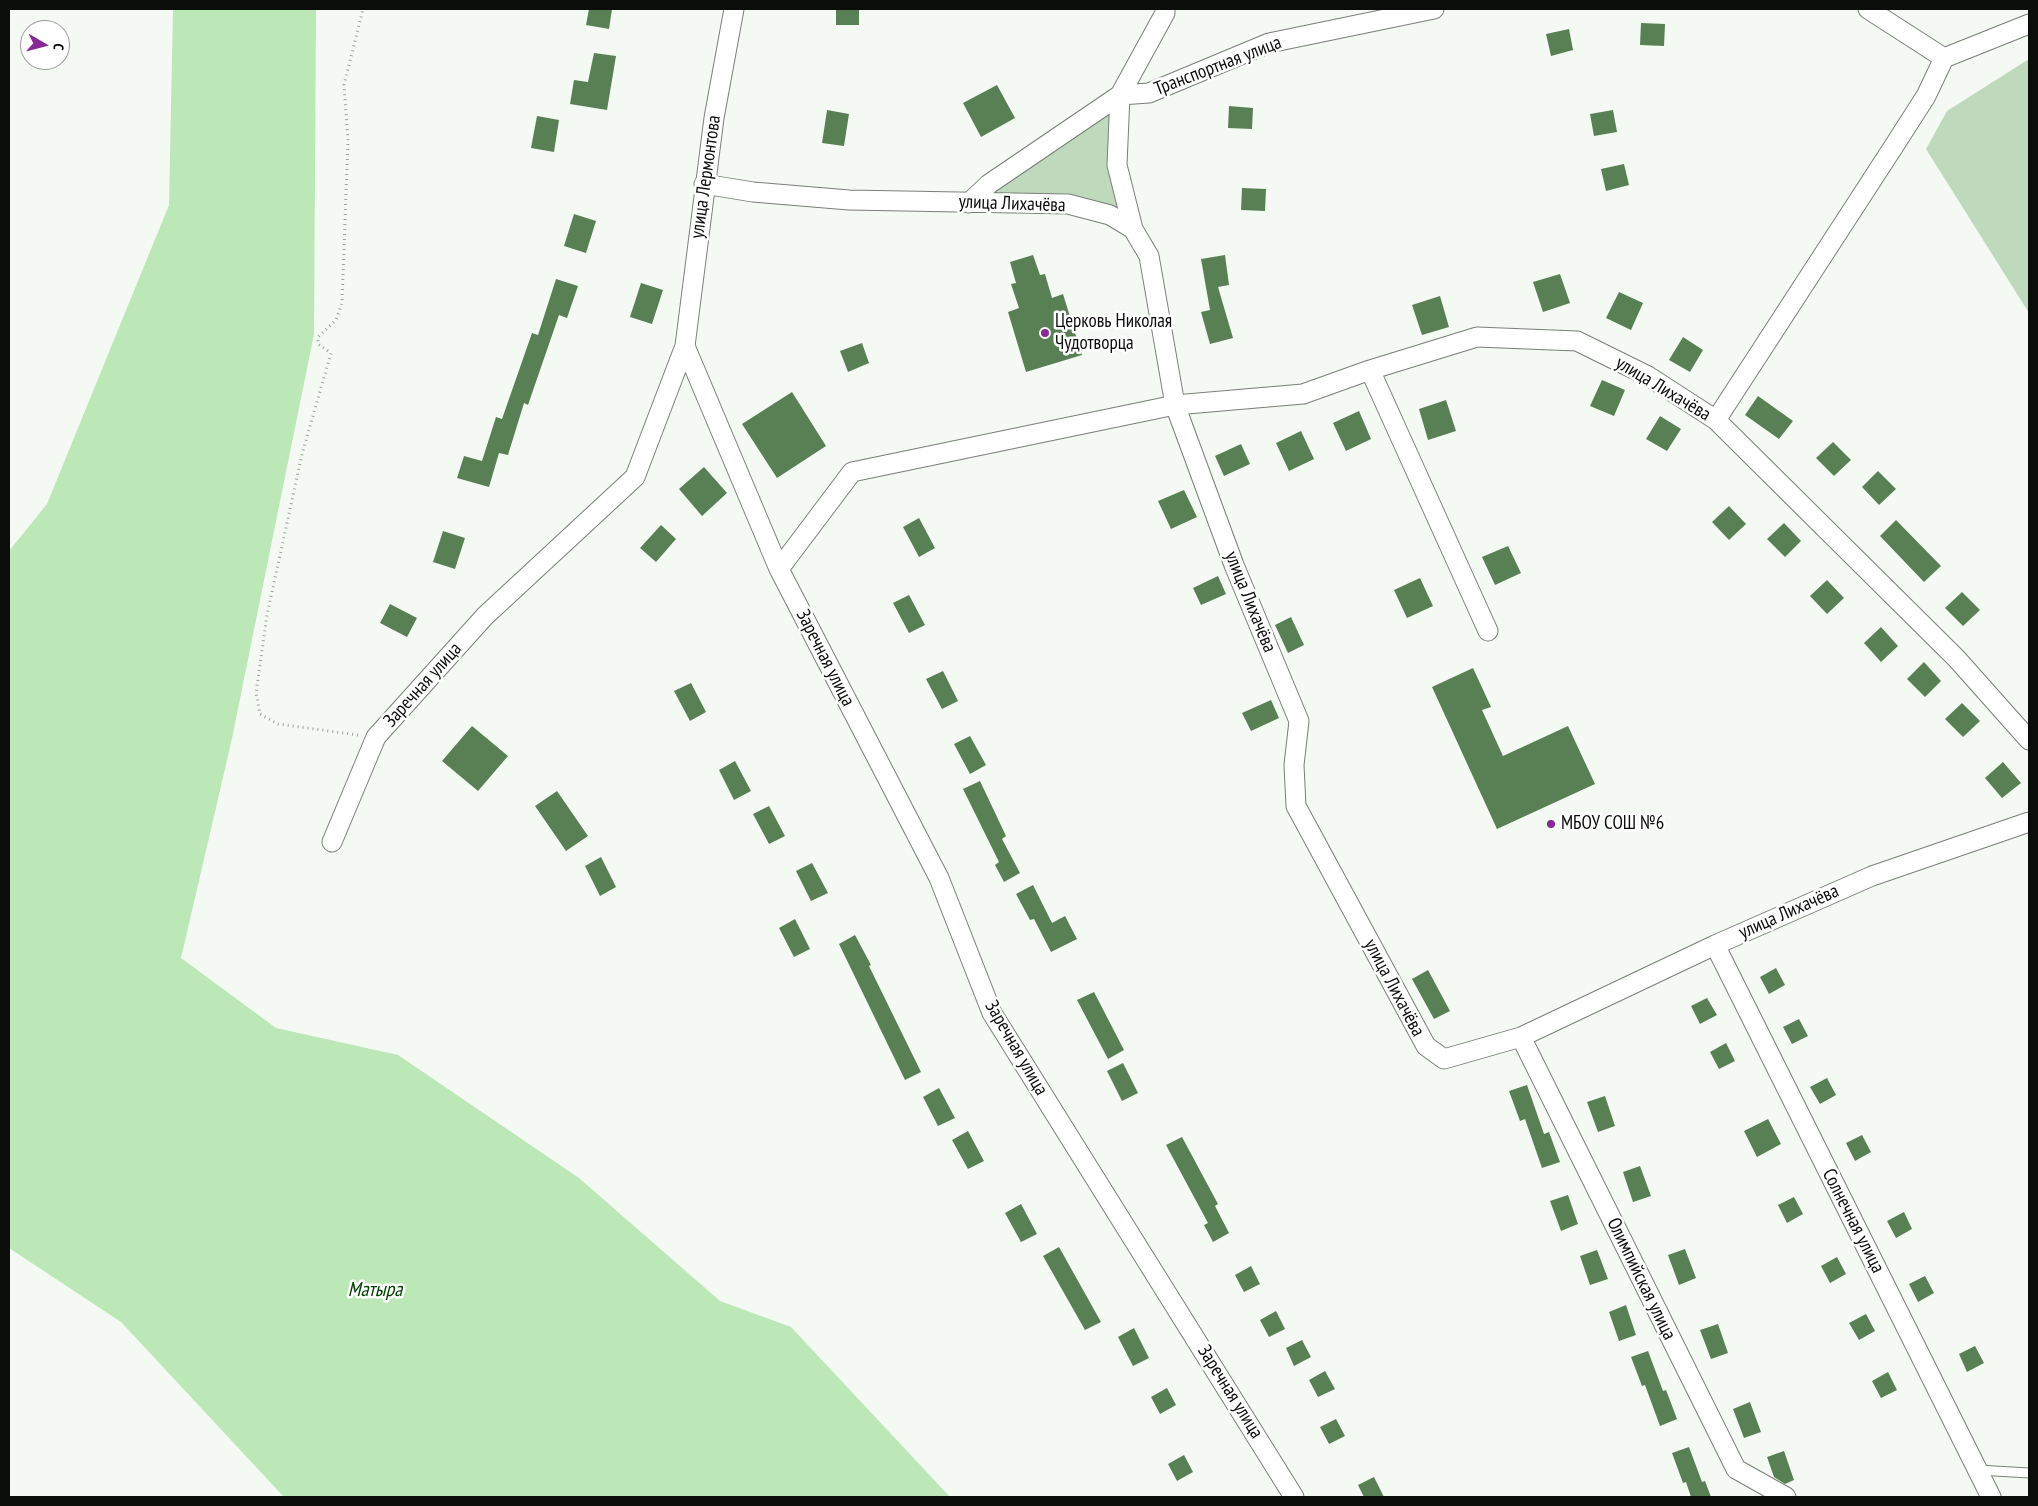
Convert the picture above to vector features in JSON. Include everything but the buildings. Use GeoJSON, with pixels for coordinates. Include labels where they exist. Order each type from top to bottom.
{"type":"FeatureCollection","features":[{"type":"Feature","properties":{"kind":"street","name":"улица Лермонтова"},"geometry":{"type":"LineString","coordinates":[[685,346],[704,184],[734,9]]}},
{"type":"Feature","properties":{"kind":"street","name":"Транспортная улица"},"geometry":{"type":"LineString","coordinates":[[1133,229],[1118,165],[1120,96],[1165,13],[1165,9]]}},
{"type":"Feature","properties":{"kind":"street","name":"Транспортная улица"},"geometry":{"type":"LineString","coordinates":[[969,203],[989,184],[1120,96],[1148,93],[1269,43],[1434,9]]}},
{"type":"Feature","properties":{"kind":"street"},"geometry":{"type":"LineString","coordinates":[[1868,9],[1944,58]]}},
{"type":"Feature","properties":{"kind":"street"},"geometry":{"type":"LineString","coordinates":[[1716,420],[1926,96],[1944,58],[2029,24]]}},
{"type":"Feature","properties":{"kind":"street","name":"улица Лихачёва"},"geometry":{"type":"LineString","coordinates":[[704,184],[753,192],[849,200],[1068,204],[1110,214],[1133,229],[1149,256],[1175,405],[1234,565],[1299,721],[1294,764],[1296,806],[1426,1046],[1444,1059],[1521,1037],[1715,945],[1872,876],[2029,822]]}},
{"type":"Feature","properties":{"kind":"street","name":"улица Лихачёва"},"geometry":{"type":"LineString","coordinates":[[779,569],[852,472],[1175,405],[1303,394],[1370,370],[1477,337],[1577,342],[1648,376],[1716,420],[1957,660],[2029,740]]}},
{"type":"Feature","properties":{"kind":"street","name":"Заречная улица"},"geometry":{"type":"LineString","coordinates":[[685,346],[779,569],[939,878],[992,1013],[1294,1497]]}},
{"type":"Feature","properties":{"kind":"street","name":"Заречная улица"},"geometry":{"type":"LineString","coordinates":[[332,842],[376,737],[485,616],[635,477],[685,346]]}},
{"type":"Feature","properties":{"kind":"street"},"geometry":{"type":"LineString","coordinates":[[1370,370],[1488,631]]}},
{"type":"Feature","properties":{"kind":"street","name":"Солнечная улица"},"geometry":{"type":"LineString","coordinates":[[1715,945],[1991,1497]]}},
{"type":"Feature","properties":{"kind":"street","name":"Олимпийская улица"},"geometry":{"type":"LineString","coordinates":[[1521,1037],[1736,1469],[1786,1497]]}},
{"type":"Feature","properties":{"kind":"lane"},"geometry":{"type":"LineString","coordinates":[[1978,1470],[2029,1473]]}},
{"type":"Feature","properties":{"kind":"path"},"geometry":{"type":"LineString","coordinates":[[363,9],[344,85],[348,140],[342,303],[336,320],[318,337],[318,344],[331,354],[302,454],[266,615],[256,693],[260,714],[278,724],[376,737]]}},
{"type":"Feature","properties":{"kind":"shaded area"},"geometry":{"type":"Polygon","coordinates":[[[2029,59],[2029,313],[1926,149],[1947,111],[2029,59]]]}},
{"type":"Feature","properties":{"kind":"shaded area"},"geometry":{"type":"Polygon","coordinates":[[[1111,108],[1121,208],[1092,201],[991,199],[991,189],[1111,108]]]}},
{"type":"Feature","properties":{"kind":"water","name":"Матыра"},"geometry":{"type":"Polygon","coordinates":[[[173,9],[316,9],[314,334],[231,743],[181,958],[276,1028],[398,1055],[579,1178],[720,1301],[791,1327],[950,1497],[284,1497],[121,1322],[9,1248],[9,551],[47,504],[169,205],[173,9]]]}},
{"type":"Feature","properties":{"kind":"place","name":"Церковь Николая Чудотворца"},"geometry":{"type":"Point","coordinates":[1045,333]}},
{"type":"Feature","properties":{"kind":"place","name":"МБОУ СОШ №6"},"geometry":{"type":"Point","coordinates":[1551,824]}}]}
